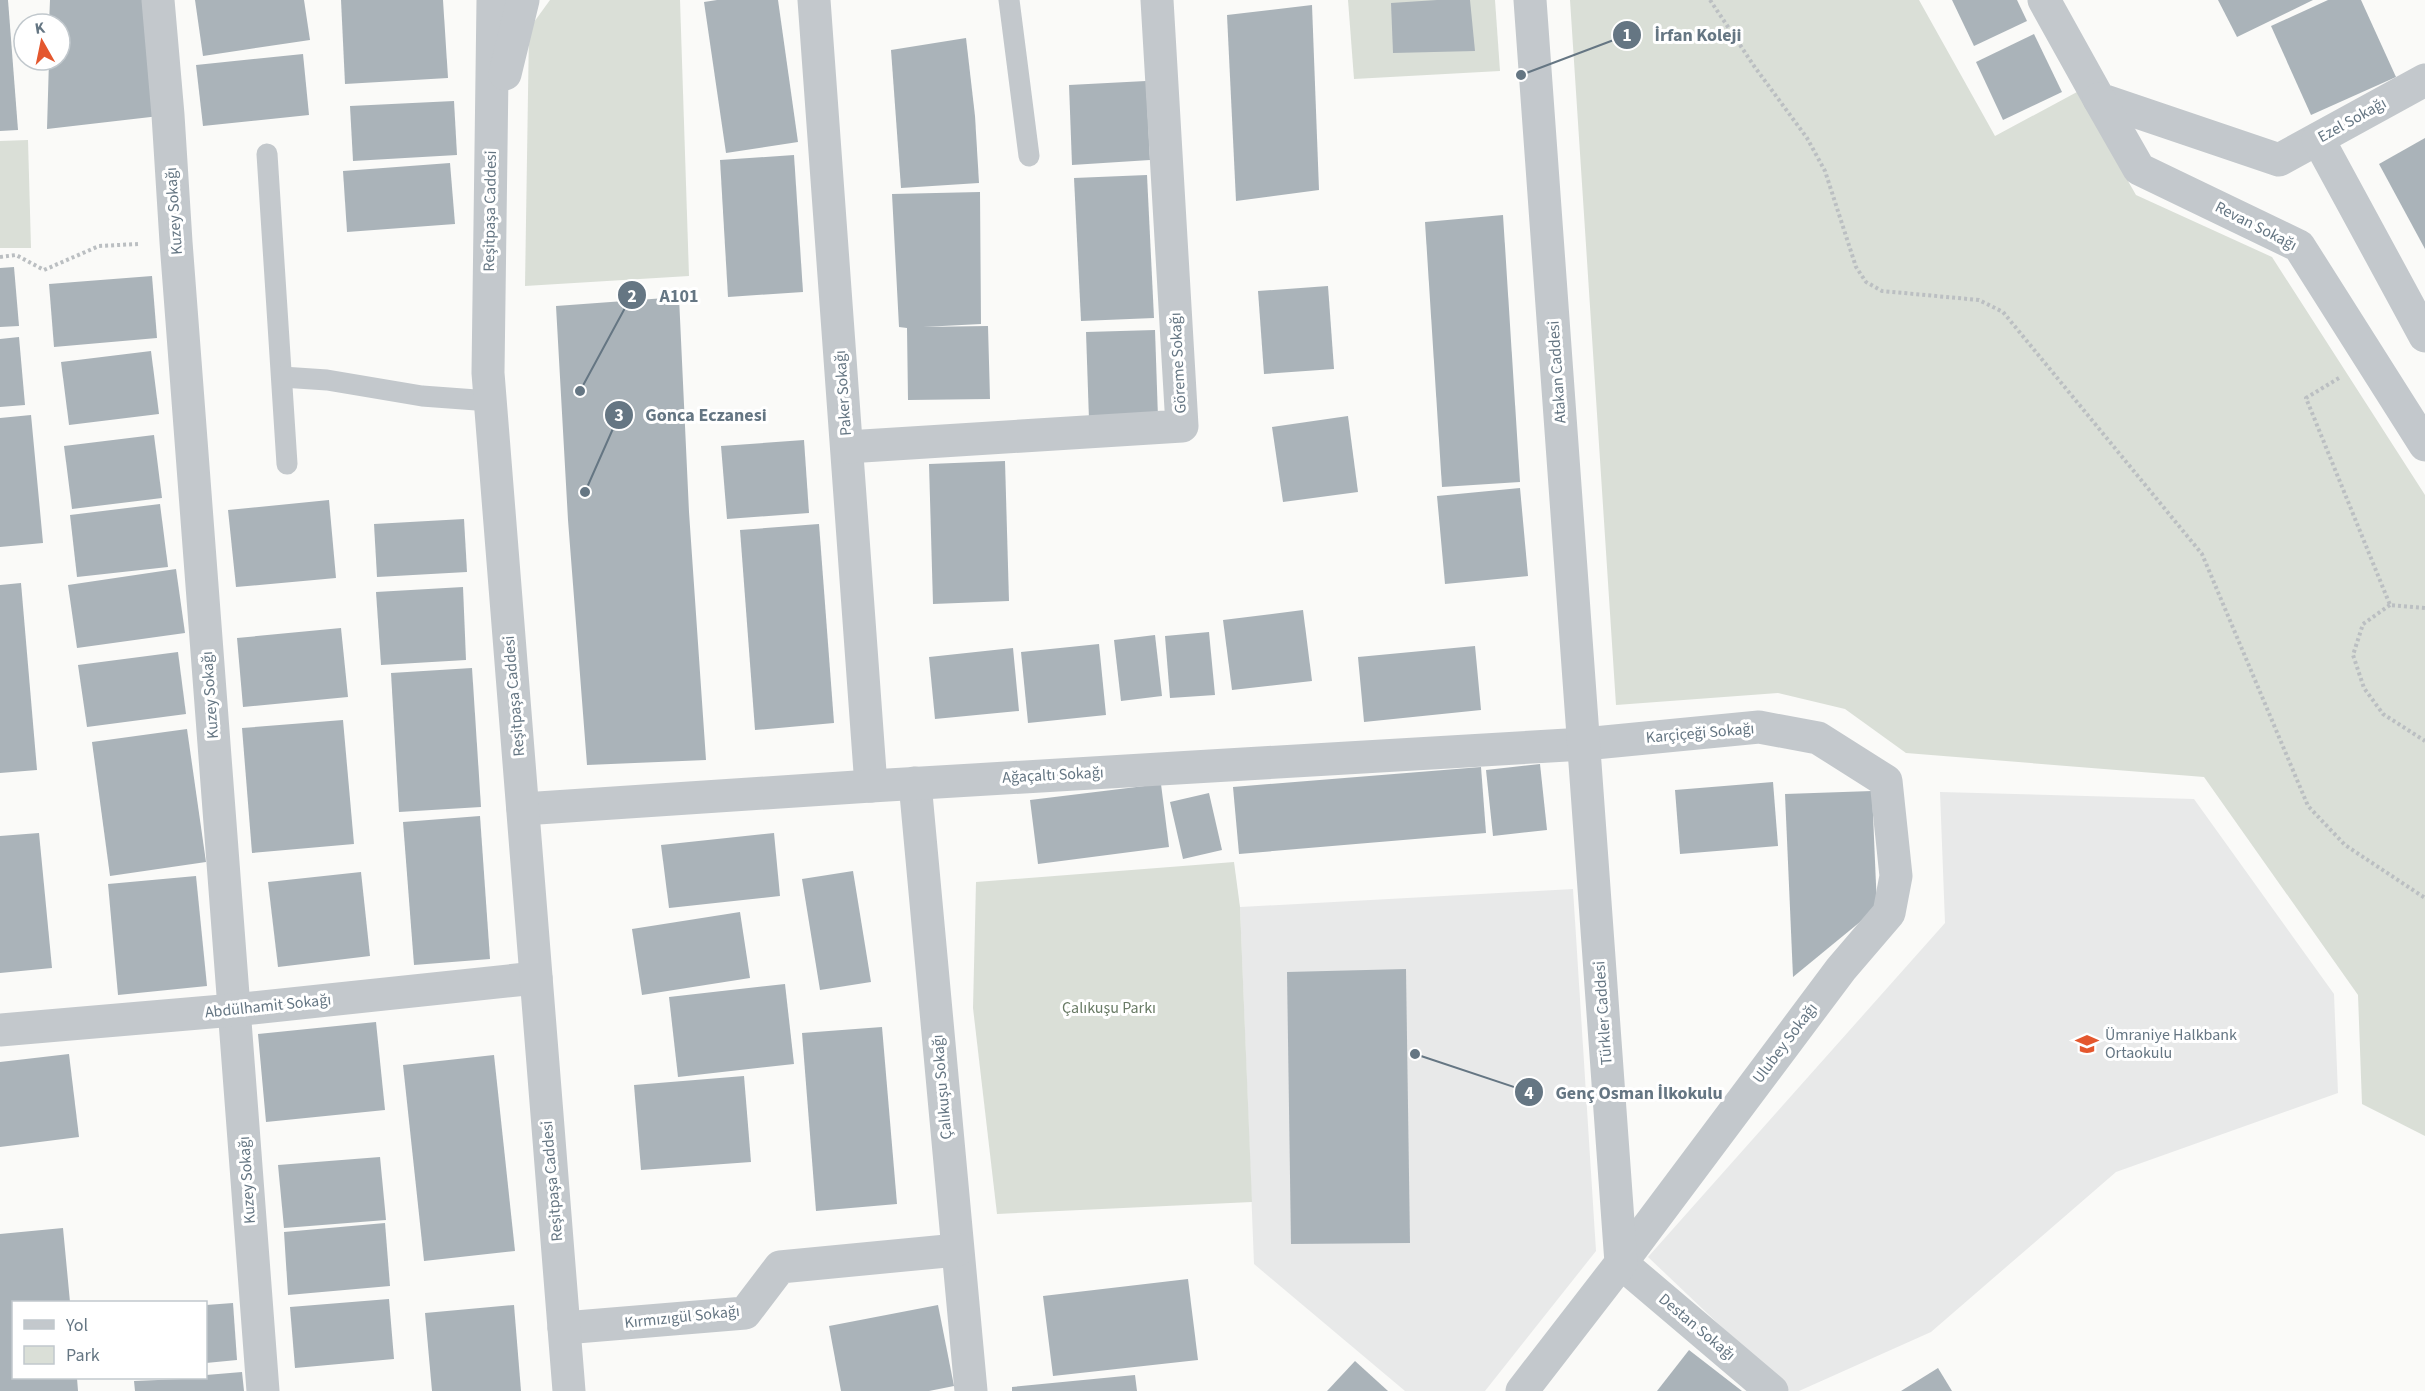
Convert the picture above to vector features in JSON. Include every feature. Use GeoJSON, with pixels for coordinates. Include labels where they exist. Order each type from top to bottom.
{"type":"FeatureCollection","features":[{"type":"Feature","properties":{"kind":"street","name":"Kuzey Sokağı"},"geometry":{"type":"LineString","coordinates":[[158,0],[263,1391]]}},
{"type":"Feature","properties":{"kind":"street","name":"Reşitpaşa Caddesi"},"geometry":{"type":"LineString","coordinates":[[493,0],[488,373],[569,1391]]}},
{"type":"Feature","properties":{"kind":"street"},"geometry":{"type":"LineString","coordinates":[[490,134],[523,0]]}},
{"type":"Feature","properties":{"kind":"street","name":"Paker Sokağı"},"geometry":{"type":"LineString","coordinates":[[814,0],[871,786]]}},
{"type":"Feature","properties":{"kind":"street","name":"Göreme Sokağı"},"geometry":{"type":"LineString","coordinates":[[846,447],[1182,426],[1157,0]]}},
{"type":"Feature","properties":{"kind":"street","name":"Atakan Caddesi"},"geometry":{"type":"LineString","coordinates":[[1530,0],[1584,744]]}},
{"type":"Feature","properties":{"kind":"street","name":"Revan Sokağı"},"geometry":{"type":"LineString","coordinates":[[2044,0],[2139,169],[2299,246],[2425,445]]}},
{"type":"Feature","properties":{"kind":"street","name":"Ezel Sokağı"},"geometry":{"type":"LineString","coordinates":[[2099,99],[2279,160],[2425,80]]}},
{"type":"Feature","properties":{"kind":"street"},"geometry":{"type":"LineString","coordinates":[[2318,139],[2425,336]]}},
{"type":"Feature","properties":{"kind":"street","name":"Karçiçeği Sokağı"},"geometry":{"type":"LineString","coordinates":[[1584,744],[1759,727],[1818,738],[1886,781],[1896,876],[1889,913]]}},
{"type":"Feature","properties":{"kind":"street","name":"Ağaçaltı Sokağı"},"geometry":{"type":"LineString","coordinates":[[523,809],[915,783],[1584,744]]}},
{"type":"Feature","properties":{"kind":"street","name":"Türkler Caddesi"},"geometry":{"type":"LineString","coordinates":[[1584,744],[1621,1263]]}},
{"type":"Feature","properties":{"kind":"street","name":"Çalıkuşu Sokağı"},"geometry":{"type":"LineString","coordinates":[[915,783],[971,1391]]}},
{"type":"Feature","properties":{"kind":"street","name":"Ulubey Sokağı"},"geometry":{"type":"LineString","coordinates":[[1621,1263],[1841,969],[1889,913]]}},
{"type":"Feature","properties":{"kind":"street","name":"Abdülhamit Sokağı"},"geometry":{"type":"LineString","coordinates":[[0,1030],[234,1010],[536,978]]}},
{"type":"Feature","properties":{"kind":"street","name":"Kırmızıgül Sokağı"},"geometry":{"type":"LineString","coordinates":[[564,1328],[745,1313],[780,1267],[957,1250]]}},
{"type":"Feature","properties":{"kind":"street"},"geometry":{"type":"LineString","coordinates":[[1521,1391],[1621,1263]]}},
{"type":"Feature","properties":{"kind":"street","name":"Destan Sokağı"},"geometry":{"type":"LineString","coordinates":[[1621,1263],[1772,1391]]}},
{"type":"Feature","properties":{"kind":"lane"},"geometry":{"type":"LineString","coordinates":[[1009,0],[1029,156]]}},
{"type":"Feature","properties":{"kind":"lane"},"geometry":{"type":"LineString","coordinates":[[267,154],[287,464]]}},
{"type":"Feature","properties":{"kind":"lane"},"geometry":{"type":"LineString","coordinates":[[282,377],[327,380],[422,396],[490,401]]}},
{"type":"Feature","properties":{"kind":"path"},"geometry":{"type":"LineString","coordinates":[[1710,0],[1754,66],[1807,138],[1825,171],[1856,267],[1866,282],[1882,291],[1979,300],[2003,312],[2202,554],[2308,806],[2344,845],[2425,898]]}},
{"type":"Feature","properties":{"kind":"path"},"geometry":{"type":"LineString","coordinates":[[0,257],[16,255],[44,270],[99,246],[176,242]]}},
{"type":"Feature","properties":{"kind":"path"},"geometry":{"type":"LineString","coordinates":[[2371,359],[2306,398],[2391,605]]}},
{"type":"Feature","properties":{"kind":"path"},"geometry":{"type":"LineString","coordinates":[[2425,608],[2391,605],[2363,624],[2353,655],[2364,688],[2383,714],[2425,741]]}},
{"type":"Feature","properties":{"kind":"shaded area","name":"Ümraniye Halkbank Ortaokulu"},"geometry":{"type":"Polygon","coordinates":[[[1940,792],[2194,799],[2334,994],[2338,1093],[2116,1172],[1931,1332],[1799,1391],[1789,1391],[1648,1257],[1945,923],[1940,792]]]}},
{"type":"Feature","properties":{"kind":"shaded area"},"geometry":{"type":"Polygon","coordinates":[[[1573,889],[1596,1251],[1485,1391],[1405,1391],[1254,1264],[1240,907],[1573,889]]]}},
{"type":"Feature","properties":{"kind":"green space"},"geometry":{"type":"Polygon","coordinates":[[[550,0],[680,0],[689,276],[525,286],[529,29],[550,0]]]}},
{"type":"Feature","properties":{"kind":"green space"},"geometry":{"type":"Polygon","coordinates":[[[1348,0],[1495,0],[1500,71],[1354,79],[1348,0]]]}},
{"type":"Feature","properties":{"kind":"green space"},"geometry":{"type":"Polygon","coordinates":[[[1570,0],[1919,0],[1995,136],[2077,92],[2136,195],[2272,257],[2425,495],[2425,1136],[2362,1104],[2358,995],[2204,777],[1906,753],[1845,709],[1778,693],[1616,705],[1570,0]]]}},
{"type":"Feature","properties":{"kind":"green space"},"geometry":{"type":"Polygon","coordinates":[[[28,140],[31,248],[0,248],[0,141],[28,140]]]}},
{"type":"Feature","properties":{"kind":"green space","name":"Çalıkuşu Parkı"},"geometry":{"type":"Polygon","coordinates":[[[1234,862],[1240,907],[1252,1202],[997,1214],[973,1008],[976,882],[1234,862]]]}},
{"type":"Feature","properties":{"kind":"building"},"geometry":{"type":"Polygon","coordinates":[[[0,0],[8,0],[18,130],[0,131],[0,0]]]}},
{"type":"Feature","properties":{"kind":"building"},"geometry":{"type":"Polygon","coordinates":[[[50,0],[153,0],[168,115],[47,129],[49,72],[72,72],[72,12],[50,12],[50,0]]]}},
{"type":"Feature","properties":{"kind":"building"},"geometry":{"type":"Polygon","coordinates":[[[195,0],[304,0],[310,40],[203,56],[195,0]]]}},
{"type":"Feature","properties":{"kind":"building"},"geometry":{"type":"Polygon","coordinates":[[[341,0],[443,0],[448,78],[345,84],[341,0]]]}},
{"type":"Feature","properties":{"kind":"building"},"geometry":{"type":"Polygon","coordinates":[[[778,0],[798,142],[726,153],[704,2],[778,0]]]}},
{"type":"Feature","properties":{"kind":"building"},"geometry":{"type":"Polygon","coordinates":[[[1470,0],[1475,51],[1393,53],[1391,3],[1470,0]]]}},
{"type":"Feature","properties":{"kind":"building"},"geometry":{"type":"Polygon","coordinates":[[[1952,0],[2017,0],[2027,21],[1974,46],[1952,0]]]}},
{"type":"Feature","properties":{"kind":"building"},"geometry":{"type":"Polygon","coordinates":[[[2218,0],[2313,0],[2237,37],[2218,0]]]}},
{"type":"Feature","properties":{"kind":"building"},"geometry":{"type":"Polygon","coordinates":[[[2328,0],[2361,0],[2396,77],[2311,115],[2271,26],[2328,0]]]}},
{"type":"Feature","properties":{"kind":"building"},"geometry":{"type":"Polygon","coordinates":[[[1312,5],[1319,190],[1236,201],[1227,15],[1312,5]]]}},
{"type":"Feature","properties":{"kind":"building"},"geometry":{"type":"Polygon","coordinates":[[[2034,34],[2062,92],[2003,120],[1976,62],[2034,34]]]}},
{"type":"Feature","properties":{"kind":"building"},"geometry":{"type":"Polygon","coordinates":[[[966,38],[975,116],[979,183],[901,188],[891,50],[966,38]]]}},
{"type":"Feature","properties":{"kind":"building"},"geometry":{"type":"Polygon","coordinates":[[[303,54],[309,115],[203,126],[196,65],[303,54]]]}},
{"type":"Feature","properties":{"kind":"building"},"geometry":{"type":"Polygon","coordinates":[[[1146,81],[1150,160],[1072,165],[1069,85],[1146,81]]]}},
{"type":"Feature","properties":{"kind":"building"},"geometry":{"type":"Polygon","coordinates":[[[454,101],[457,155],[353,161],[350,106],[454,101]]]}},
{"type":"Feature","properties":{"kind":"building"},"geometry":{"type":"Polygon","coordinates":[[[2425,138],[2425,249],[2379,164],[2425,138]]]}},
{"type":"Feature","properties":{"kind":"building"},"geometry":{"type":"Polygon","coordinates":[[[794,155],[803,292],[728,297],[720,160],[794,155]]]}},
{"type":"Feature","properties":{"kind":"building"},"geometry":{"type":"Polygon","coordinates":[[[450,163],[455,224],[347,232],[343,171],[450,163]]]}},
{"type":"Feature","properties":{"kind":"building"},"geometry":{"type":"Polygon","coordinates":[[[1147,175],[1154,318],[1081,321],[1074,178],[1147,175]]]}},
{"type":"Feature","properties":{"kind":"building"},"geometry":{"type":"Polygon","coordinates":[[[980,192],[981,324],[923,327],[988,326],[990,399],[908,400],[907,328],[899,327],[892,194],[980,192]]]}},
{"type":"Feature","properties":{"kind":"building"},"geometry":{"type":"Polygon","coordinates":[[[1503,215],[1520,482],[1442,487],[1425,222],[1503,215]]]}},
{"type":"Feature","properties":{"kind":"building"},"geometry":{"type":"Polygon","coordinates":[[[14,267],[19,326],[0,327],[0,268],[14,267]]]}},
{"type":"Feature","properties":{"kind":"building"},"geometry":{"type":"Polygon","coordinates":[[[152,276],[157,338],[54,347],[49,284],[152,276]]]}},
{"type":"Feature","properties":{"kind":"building"},"geometry":{"type":"Polygon","coordinates":[[[1328,286],[1334,369],[1264,374],[1258,291],[1328,286]]]}},
{"type":"Feature","properties":{"kind":"building"},"geometry":{"type":"Polygon","coordinates":[[[679,297],[689,512],[706,760],[587,765],[568,520],[556,306],[679,297]]]}},
{"type":"Feature","properties":{"kind":"building"},"geometry":{"type":"Polygon","coordinates":[[[1155,330],[1158,418],[1089,420],[1086,332],[1155,330]]]}},
{"type":"Feature","properties":{"kind":"building"},"geometry":{"type":"Polygon","coordinates":[[[19,337],[25,405],[0,407],[0,339],[19,337]]]}},
{"type":"Feature","properties":{"kind":"building"},"geometry":{"type":"Polygon","coordinates":[[[151,351],[159,414],[69,425],[61,362],[151,351]]]}},
{"type":"Feature","properties":{"kind":"building"},"geometry":{"type":"Polygon","coordinates":[[[31,415],[43,543],[0,547],[0,418],[31,415]]]}},
{"type":"Feature","properties":{"kind":"building"},"geometry":{"type":"Polygon","coordinates":[[[1348,416],[1358,492],[1283,502],[1272,427],[1348,416]]]}},
{"type":"Feature","properties":{"kind":"building"},"geometry":{"type":"Polygon","coordinates":[[[154,435],[162,498],[72,509],[64,446],[154,435]]]}},
{"type":"Feature","properties":{"kind":"building"},"geometry":{"type":"Polygon","coordinates":[[[804,440],[809,513],[727,519],[721,446],[804,440]]]}},
{"type":"Feature","properties":{"kind":"building"},"geometry":{"type":"Polygon","coordinates":[[[1005,461],[1009,601],[933,604],[929,464],[1005,461]]]}},
{"type":"Feature","properties":{"kind":"building"},"geometry":{"type":"Polygon","coordinates":[[[1520,488],[1528,576],[1445,584],[1437,496],[1520,488]]]}},
{"type":"Feature","properties":{"kind":"building"},"geometry":{"type":"Polygon","coordinates":[[[329,500],[336,578],[236,587],[228,510],[329,500]]]}},
{"type":"Feature","properties":{"kind":"building"},"geometry":{"type":"Polygon","coordinates":[[[160,504],[168,567],[77,577],[70,515],[160,504]]]}},
{"type":"Feature","properties":{"kind":"building"},"geometry":{"type":"Polygon","coordinates":[[[464,519],[467,572],[377,577],[374,524],[464,519]]]}},
{"type":"Feature","properties":{"kind":"building"},"geometry":{"type":"Polygon","coordinates":[[[819,524],[834,723],[755,730],[740,530],[819,524]]]}},
{"type":"Feature","properties":{"kind":"building"},"geometry":{"type":"Polygon","coordinates":[[[176,569],[185,633],[77,648],[68,585],[176,569]]]}},
{"type":"Feature","properties":{"kind":"building"},"geometry":{"type":"Polygon","coordinates":[[[21,583],[37,770],[0,773],[0,585],[21,583]]]}},
{"type":"Feature","properties":{"kind":"building"},"geometry":{"type":"Polygon","coordinates":[[[463,587],[466,660],[381,665],[376,592],[463,587]]]}},
{"type":"Feature","properties":{"kind":"building"},"geometry":{"type":"Polygon","coordinates":[[[1303,610],[1312,681],[1232,690],[1223,620],[1303,610]]]}},
{"type":"Feature","properties":{"kind":"building"},"geometry":{"type":"Polygon","coordinates":[[[341,628],[348,697],[243,707],[237,638],[341,628]]]}},
{"type":"Feature","properties":{"kind":"building"},"geometry":{"type":"Polygon","coordinates":[[[1209,632],[1215,695],[1170,698],[1165,636],[1209,632]]]}},
{"type":"Feature","properties":{"kind":"building"},"geometry":{"type":"Polygon","coordinates":[[[1155,635],[1162,696],[1121,701],[1114,640],[1155,635]]]}},
{"type":"Feature","properties":{"kind":"building"},"geometry":{"type":"Polygon","coordinates":[[[1099,644],[1106,715],[1028,723],[1021,652],[1099,644]]]}},
{"type":"Feature","properties":{"kind":"building"},"geometry":{"type":"Polygon","coordinates":[[[1475,646],[1481,710],[1364,722],[1358,657],[1475,646]]]}},
{"type":"Feature","properties":{"kind":"building"},"geometry":{"type":"Polygon","coordinates":[[[1013,648],[1019,711],[935,719],[929,657],[1013,648]]]}},
{"type":"Feature","properties":{"kind":"building"},"geometry":{"type":"Polygon","coordinates":[[[178,652],[186,714],[87,727],[78,665],[178,652]]]}},
{"type":"Feature","properties":{"kind":"building"},"geometry":{"type":"Polygon","coordinates":[[[472,668],[481,807],[399,812],[391,673],[472,668]]]}},
{"type":"Feature","properties":{"kind":"building"},"geometry":{"type":"Polygon","coordinates":[[[343,720],[354,844],[252,853],[242,728],[343,720]]]}},
{"type":"Feature","properties":{"kind":"building"},"geometry":{"type":"Polygon","coordinates":[[[187,729],[206,862],[110,876],[92,742],[187,729]]]}},
{"type":"Feature","properties":{"kind":"building"},"geometry":{"type":"Polygon","coordinates":[[[1540,764],[1547,830],[1493,836],[1486,770],[1540,764]]]}},
{"type":"Feature","properties":{"kind":"building"},"geometry":{"type":"Polygon","coordinates":[[[1481,767],[1486,833],[1239,854],[1233,787],[1481,767]]]}},
{"type":"Feature","properties":{"kind":"building"},"geometry":{"type":"Polygon","coordinates":[[[1773,782],[1778,846],[1680,854],[1675,790],[1773,782]]]}},
{"type":"Feature","properties":{"kind":"building"},"geometry":{"type":"Polygon","coordinates":[[[1161,784],[1169,847],[1038,864],[1030,800],[1161,784]]]}},
{"type":"Feature","properties":{"kind":"building"},"geometry":{"type":"Polygon","coordinates":[[[1872,791],[1877,908],[1793,977],[1785,794],[1872,791]]]}},
{"type":"Feature","properties":{"kind":"building"},"geometry":{"type":"Polygon","coordinates":[[[1209,793],[1222,850],[1183,859],[1170,802],[1209,793]]]}},
{"type":"Feature","properties":{"kind":"building"},"geometry":{"type":"Polygon","coordinates":[[[480,816],[490,959],[414,965],[403,822],[480,816]]]}},
{"type":"Feature","properties":{"kind":"building"},"geometry":{"type":"Polygon","coordinates":[[[39,833],[52,968],[0,973],[0,836],[39,833]]]}},
{"type":"Feature","properties":{"kind":"building"},"geometry":{"type":"Polygon","coordinates":[[[774,833],[780,896],[669,908],[661,845],[774,833]]]}},
{"type":"Feature","properties":{"kind":"building"},"geometry":{"type":"Polygon","coordinates":[[[853,871],[871,982],[820,990],[802,879],[853,871]]]}},
{"type":"Feature","properties":{"kind":"building"},"geometry":{"type":"Polygon","coordinates":[[[361,872],[370,956],[278,967],[268,882],[361,872]]]}},
{"type":"Feature","properties":{"kind":"building"},"geometry":{"type":"Polygon","coordinates":[[[196,876],[207,986],[118,995],[108,884],[196,876]]]}},
{"type":"Feature","properties":{"kind":"building"},"geometry":{"type":"Polygon","coordinates":[[[740,912],[750,978],[642,995],[632,929],[740,912]]]}},
{"type":"Feature","properties":{"kind":"building"},"geometry":{"type":"Polygon","coordinates":[[[1406,969],[1410,1243],[1291,1244],[1287,972],[1406,969]]]}},
{"type":"Feature","properties":{"kind":"building"},"geometry":{"type":"Polygon","coordinates":[[[785,984],[794,1064],[678,1077],[669,997],[785,984]]]}},
{"type":"Feature","properties":{"kind":"building"},"geometry":{"type":"Polygon","coordinates":[[[376,1022],[385,1110],[266,1122],[258,1034],[376,1022]]]}},
{"type":"Feature","properties":{"kind":"building"},"geometry":{"type":"Polygon","coordinates":[[[882,1027],[897,1204],[816,1211],[802,1033],[882,1027]]]}},
{"type":"Feature","properties":{"kind":"building"},"geometry":{"type":"Polygon","coordinates":[[[69,1054],[79,1137],[0,1147],[0,1062],[69,1054]]]}},
{"type":"Feature","properties":{"kind":"building"},"geometry":{"type":"Polygon","coordinates":[[[494,1055],[515,1251],[424,1261],[403,1065],[494,1055]]]}},
{"type":"Feature","properties":{"kind":"building"},"geometry":{"type":"Polygon","coordinates":[[[744,1076],[751,1162],[641,1170],[634,1085],[744,1076]]]}},
{"type":"Feature","properties":{"kind":"building"},"geometry":{"type":"Polygon","coordinates":[[[380,1157],[386,1220],[284,1228],[278,1165],[380,1157]]]}},
{"type":"Feature","properties":{"kind":"building"},"geometry":{"type":"Polygon","coordinates":[[[385,1223],[390,1286],[288,1295],[284,1232],[385,1223]]]}},
{"type":"Feature","properties":{"kind":"building"},"geometry":{"type":"Polygon","coordinates":[[[63,1228],[70,1301],[12,1301],[12,1379],[77,1379],[78,1391],[0,1391],[0,1234],[63,1228]]]}},
{"type":"Feature","properties":{"kind":"building"},"geometry":{"type":"Polygon","coordinates":[[[1188,1279],[1198,1360],[1053,1376],[1043,1296],[1188,1279]]]}},
{"type":"Feature","properties":{"kind":"building"},"geometry":{"type":"Polygon","coordinates":[[[389,1299],[394,1359],[295,1368],[290,1307],[389,1299]]]}},
{"type":"Feature","properties":{"kind":"building"},"geometry":{"type":"Polygon","coordinates":[[[233,1303],[237,1360],[207,1363],[207,1305],[233,1303]]]}},
{"type":"Feature","properties":{"kind":"building"},"geometry":{"type":"Polygon","coordinates":[[[514,1305],[521,1391],[432,1391],[425,1313],[514,1305]]]}},
{"type":"Feature","properties":{"kind":"building"},"geometry":{"type":"Polygon","coordinates":[[[938,1305],[954,1386],[929,1391],[841,1391],[829,1326],[938,1305]]]}},
{"type":"Feature","properties":{"kind":"building"},"geometry":{"type":"Polygon","coordinates":[[[1689,1350],[1742,1391],[1657,1391],[1689,1350]]]}},
{"type":"Feature","properties":{"kind":"building"},"geometry":{"type":"Polygon","coordinates":[[[1355,1361],[1388,1391],[1327,1391],[1355,1361]]]}},
{"type":"Feature","properties":{"kind":"building"},"geometry":{"type":"Polygon","coordinates":[[[1938,1368],[1952,1391],[1901,1391],[1938,1368]]]}},
{"type":"Feature","properties":{"kind":"building"},"geometry":{"type":"Polygon","coordinates":[[[242,1372],[244,1391],[135,1391],[134,1381],[207,1379],[207,1375],[242,1372]]]}},
{"type":"Feature","properties":{"kind":"building"},"geometry":{"type":"Polygon","coordinates":[[[1135,1375],[1137,1391],[1012,1391],[1012,1387],[1135,1375]]]}},
{"type":"Feature","properties":{"kind":"place","name":"İrfan Koleji"},"geometry":{"type":"Point","coordinates":[1521,75]}},
{"type":"Feature","properties":{"kind":"place","name":"A101"},"geometry":{"type":"Point","coordinates":[580,391]}},
{"type":"Feature","properties":{"kind":"place","name":"Gonca Eczanesi"},"geometry":{"type":"Point","coordinates":[585,492]}},
{"type":"Feature","properties":{"kind":"place","name":"Ümraniye Halkbank Ortaokulu"},"geometry":{"type":"Point","coordinates":[2087,1044]}},
{"type":"Feature","properties":{"kind":"place","name":"Genç Osman İlkokulu"},"geometry":{"type":"Point","coordinates":[1415,1054]}}]}
